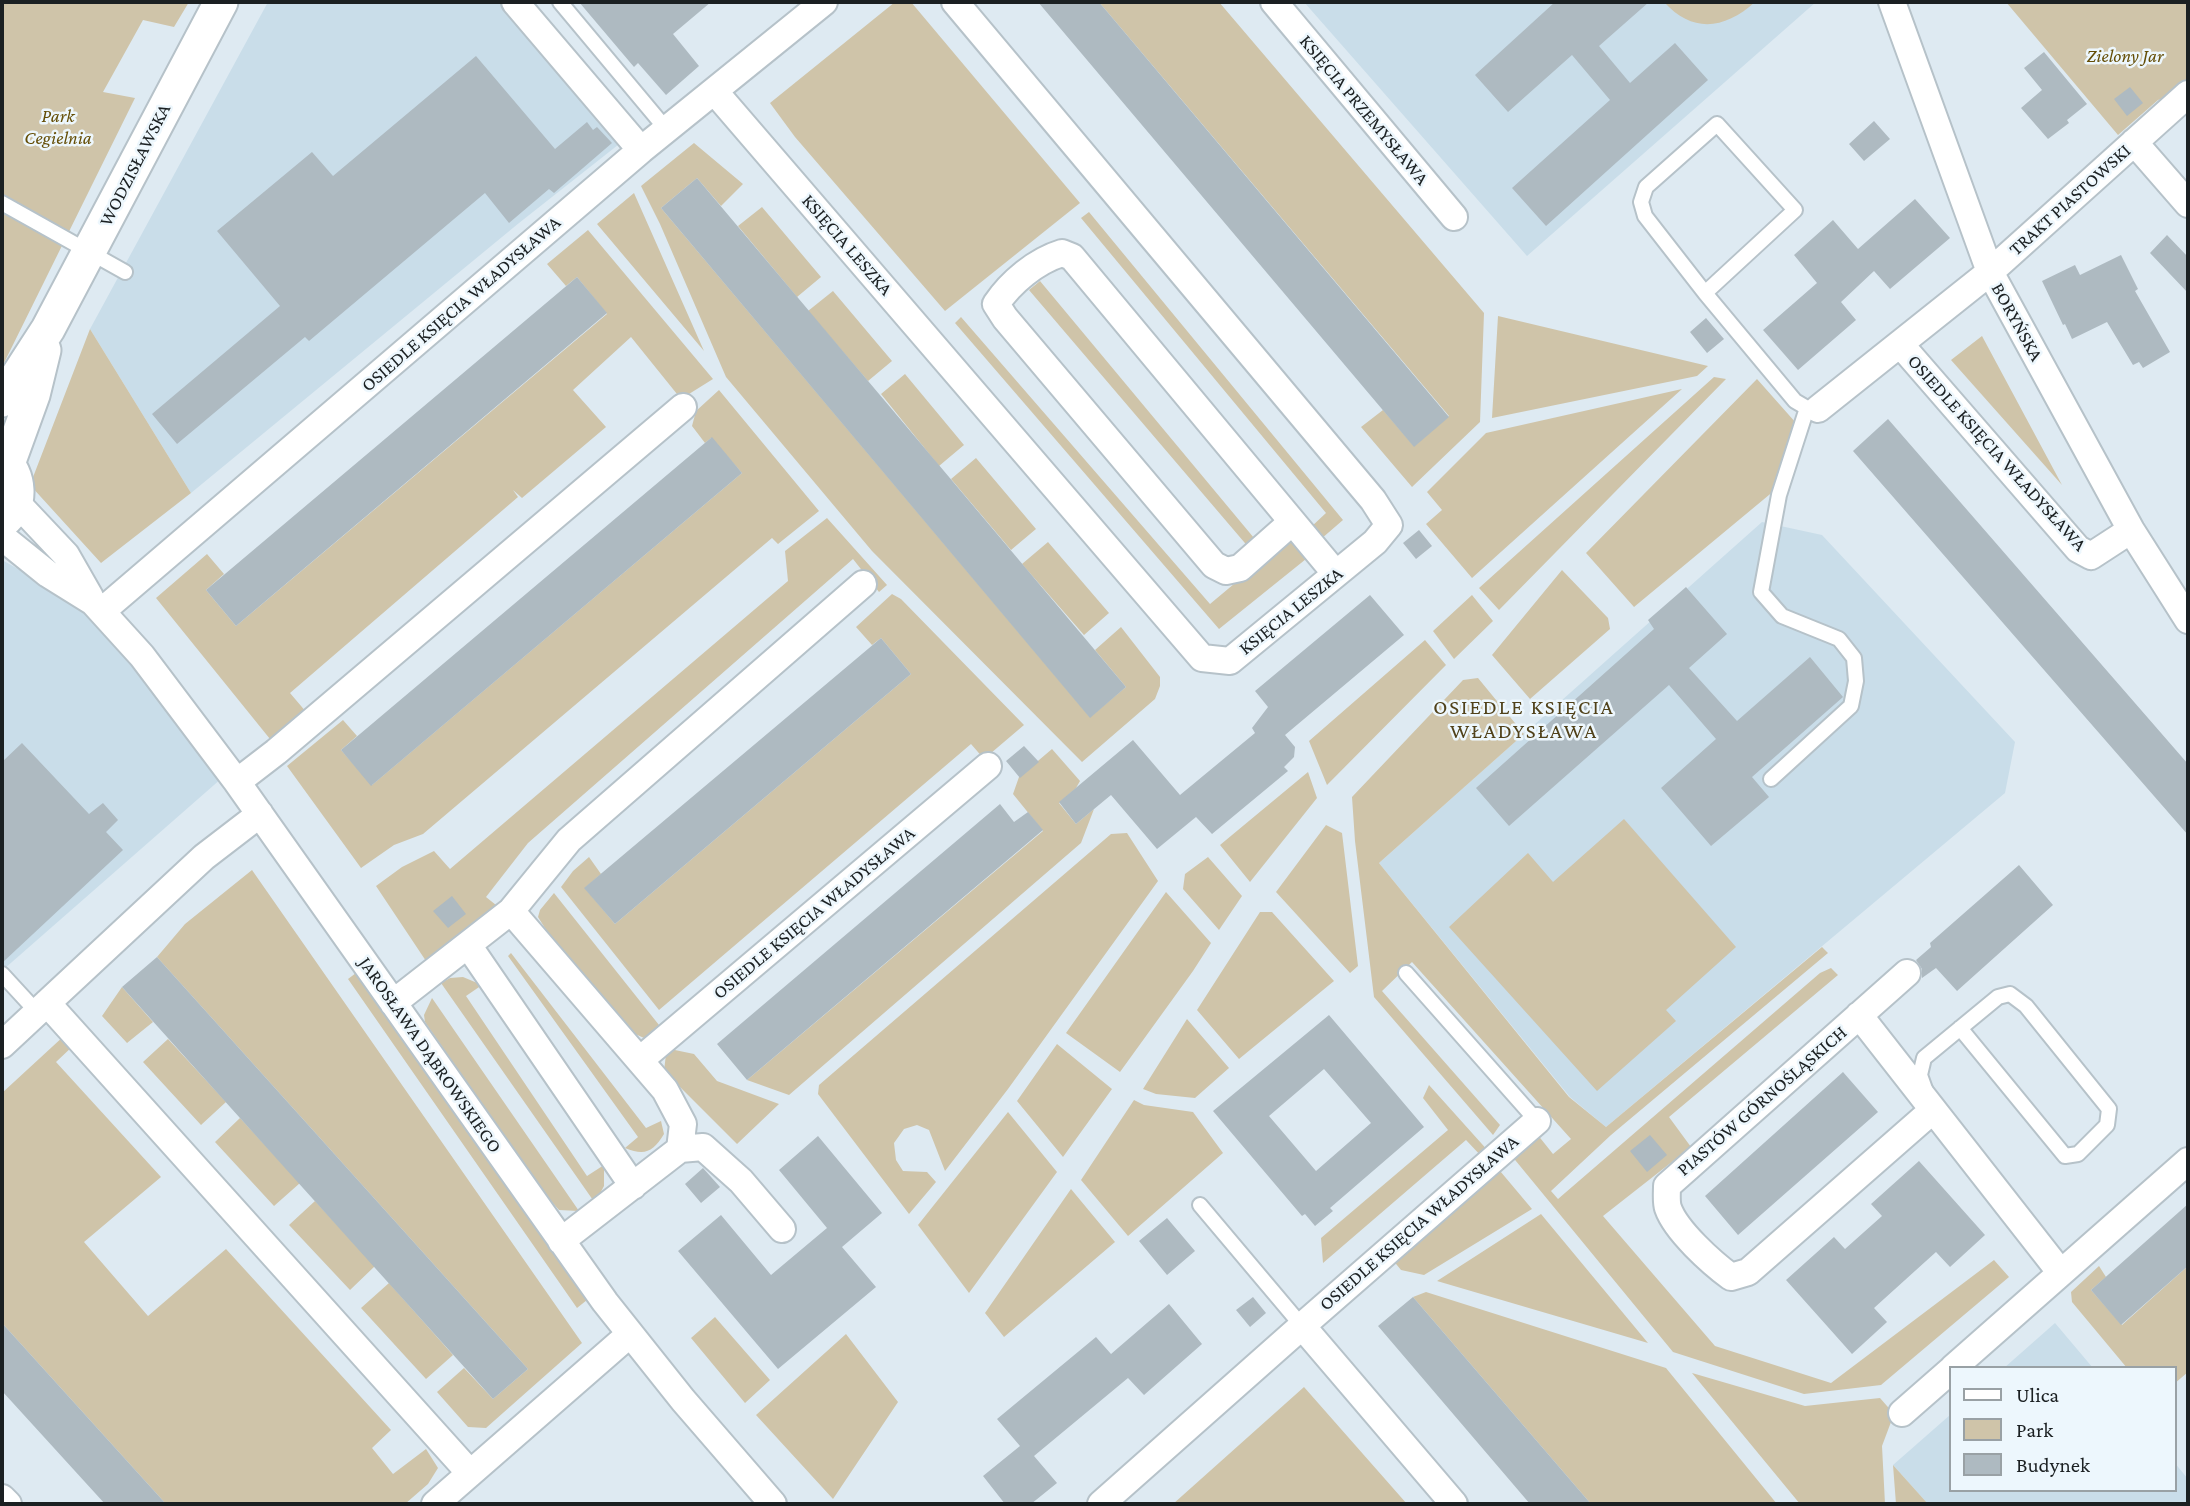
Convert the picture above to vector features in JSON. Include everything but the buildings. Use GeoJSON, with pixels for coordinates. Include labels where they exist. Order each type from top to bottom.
{"type":"FeatureCollection","features":[{"type":"Feature","properties":{"kind":"street","name":"WODZISŁAWSKA"},"geometry":{"type":"LineString","coordinates":[[2,400],[48,329],[221,2]]}},
{"type":"Feature","properties":{"kind":"street"},"geometry":{"type":"LineString","coordinates":[[515,2],[641,150]]}},
{"type":"Feature","properties":{"kind":"street","name":"OSIEDLE KSIĘCIA WŁADYSŁAWA"},"geometry":{"type":"LineString","coordinates":[[98,606],[641,150],[824,2]]}},
{"type":"Feature","properties":{"kind":"street","name":"KSIĘCIA LESZKA"},"geometry":{"type":"LineString","coordinates":[[715,92],[1202,658],[1230,661],[1375,542],[1389,524],[955,2]]}},
{"type":"Feature","properties":{"kind":"street","name":"KSIĘCIA PRZEMYSŁAWA"},"geometry":{"type":"LineString","coordinates":[[1274,2],[1454,217]]}},
{"type":"Feature","properties":{"kind":"street","name":"BORYŃSKA"},"geometry":{"type":"LineString","coordinates":[[1892,2],[1990,272],[2131,530],[2188,620]]}},
{"type":"Feature","properties":{"kind":"street","name":"TRAKT PIASTOWSKI"},"geometry":{"type":"LineString","coordinates":[[1812,408],[1900,344],[1990,272],[2188,94]]}},
{"type":"Feature","properties":{"kind":"street"},"geometry":{"type":"LineString","coordinates":[[2134,142],[2188,204]]}},
{"type":"Feature","properties":{"kind":"street"},"geometry":{"type":"LineString","coordinates":[[1292,522],[1240,568],[1226,570],[1214,565],[1005,318],[996,304],[1006,290],[1050,257],[1062,253],[1072,257],[1336,574]]}},
{"type":"Feature","properties":{"kind":"street","name":"WODZISŁAWSKA"},"geometry":{"type":"LineString","coordinates":[[5,461],[33,395],[48,329]]}},
{"type":"Feature","properties":{"kind":"street","name":"OSIEDLE KSIĘCIA WŁADYSŁAWA"},"geometry":{"type":"LineString","coordinates":[[1900,344],[2078,549],[2091,556],[2131,530]]}},
{"type":"Feature","properties":{"kind":"street"},"geometry":{"type":"LineString","coordinates":[[237,782],[276,752],[683,407]]}},
{"type":"Feature","properties":{"kind":"street"},"geometry":{"type":"LineString","coordinates":[[5,461],[17,482],[9,512]]}},
{"type":"Feature","properties":{"kind":"street","name":"JAROSŁAWA DĄBROWSKIEGO"},"geometry":{"type":"LineString","coordinates":[[9,512],[66,555],[98,606],[142,656],[237,782],[561,1241],[630,1334],[682,1400],[773,1504]]}},
{"type":"Feature","properties":{"kind":"street","name":"JAROSŁAWA DĄBROWSKIEGO"},"geometry":{"type":"LineString","coordinates":[[2,537],[48,574],[98,606]]}},
{"type":"Feature","properties":{"kind":"street"},"geometry":{"type":"LineString","coordinates":[[393,1003],[511,911],[569,840],[863,584]]}},
{"type":"Feature","properties":{"kind":"street","name":"OSIEDLE KSIĘCIA WŁADYSŁAWA"},"geometry":{"type":"LineString","coordinates":[[640,1060],[988,766]]}},
{"type":"Feature","properties":{"kind":"street"},"geometry":{"type":"LineString","coordinates":[[2,1045],[204,857],[260,814]]}},
{"type":"Feature","properties":{"kind":"street"},"geometry":{"type":"LineString","coordinates":[[511,911],[665,1090],[682,1124],[680,1149]]}},
{"type":"Feature","properties":{"kind":"street"},"geometry":{"type":"LineString","coordinates":[[468,945],[633,1186]]}},
{"type":"Feature","properties":{"kind":"street","name":"PIASTÓW GÓRNOŚLĄSKICH"},"geometry":{"type":"LineString","coordinates":[[1907,973],[1667,1186],[1668,1207],[1677,1224],[1716,1266],[1731,1277],[1748,1272],[1933,1110]]}},
{"type":"Feature","properties":{"kind":"street"},"geometry":{"type":"LineString","coordinates":[[42,1007],[470,1474]]}},
{"type":"Feature","properties":{"kind":"street","name":"PIASTÓW GÓRNOŚLĄSKICH"},"geometry":{"type":"LineString","coordinates":[[1859,1016],[2061,1273]]}},
{"type":"Feature","properties":{"kind":"street","name":"OSIEDLE KSIĘCIA WŁADYSŁAWA"},"geometry":{"type":"LineString","coordinates":[[1112,1501],[1302,1326],[1536,1121]]}},
{"type":"Feature","properties":{"kind":"street"},"geometry":{"type":"LineString","coordinates":[[561,1241],[680,1149],[704,1147],[741,1181],[782,1229]]}},
{"type":"Feature","properties":{"kind":"street"},"geometry":{"type":"LineString","coordinates":[[1955,1366],[2188,1161]]}},
{"type":"Feature","properties":{"kind":"street","name":"OSIEDLE KSIĘCIA WŁADYSŁAWA"},"geometry":{"type":"LineString","coordinates":[[1302,1326],[1454,1504]]}},
{"type":"Feature","properties":{"kind":"street"},"geometry":{"type":"LineString","coordinates":[[435,1504],[630,1334]]}},
{"type":"Feature","properties":{"kind":"street"},"geometry":{"type":"LineString","coordinates":[[1902,1413],[1948,1373]]}},
{"type":"Feature","properties":{"kind":"street"},"geometry":{"type":"LineString","coordinates":[[2,1498],[8,1504]]}},
{"type":"Feature","properties":{"kind":"lane"},"geometry":{"type":"LineString","coordinates":[[560,2],[667,130]]}},
{"type":"Feature","properties":{"kind":"lane"},"geometry":{"type":"LineString","coordinates":[[1705,293],[1795,211],[1717,124],[1646,187],[1641,202],[1645,216],[1705,293],[1795,401],[1812,408],[1779,495],[1761,592],[1782,616],[1839,639],[1854,658],[1856,681],[1851,706],[1771,779]]}},
{"type":"Feature","properties":{"kind":"lane"},"geometry":{"type":"LineString","coordinates":[[2,203],[125,272]]}},
{"type":"Feature","properties":{"kind":"lane"},"geometry":{"type":"LineString","coordinates":[[1406,972],[1536,1121]]}},
{"type":"Feature","properties":{"kind":"lane"},"geometry":{"type":"LineString","coordinates":[[2,974],[42,1007]]}},
{"type":"Feature","properties":{"kind":"lane"},"geometry":{"type":"LineString","coordinates":[[1933,1110],[1920,1075],[1924,1058],[1960,1028],[1998,997],[2010,995],[2026,1006],[2109,1109],[2107,1125],[2078,1154],[2065,1156],[1960,1028]]}},
{"type":"Feature","properties":{"kind":"lane"},"geometry":{"type":"LineString","coordinates":[[1200,1205],[1302,1326]]}},
{"type":"Feature","properties":{"kind":"shaded area"},"geometry":{"type":"Polygon","coordinates":[[[268,2],[503,2],[623,141],[519,223],[191,493],[90,329],[268,2]]]}},
{"type":"Feature","properties":{"kind":"shaded area"},"geometry":{"type":"Polygon","coordinates":[[[1304,2],[1816,2],[1527,256],[1304,2]]]}},
{"type":"Feature","properties":{"kind":"shaded area"},"geometry":{"type":"Polygon","coordinates":[[[1762,522],[1822,535],[2015,742],[2005,793],[1606,1127],[1570,1097],[1379,863],[1762,522]]]}},
{"type":"Feature","properties":{"kind":"shaded area"},"geometry":{"type":"Polygon","coordinates":[[[2,560],[94,611],[222,778],[4,969],[2,967],[2,560]]]}},
{"type":"Feature","properties":{"kind":"shaded area"},"geometry":{"type":"Polygon","coordinates":[[[2055,1323],[2091,1366],[2006,1366],[2055,1323]]]}},
{"type":"Feature","properties":{"kind":"shaded area"},"geometry":{"type":"Polygon","coordinates":[[[1948,1417],[1948,1492],[2176,1492],[2176,1464],[2188,1479],[2188,1504],[1928,1504],[1893,1465],[1948,1417]]]}},
{"type":"Feature","properties":{"kind":"green space","name":"Park Cegielnia"},"geometry":{"type":"Polygon","coordinates":[[[2,2],[189,2],[174,27],[143,20],[103,92],[135,98],[2,367],[2,2]]]}},
{"type":"Feature","properties":{"kind":"green space"},"geometry":{"type":"Polygon","coordinates":[[[895,2],[911,2],[1080,203],[945,311],[795,137],[770,103],[895,2]]]}},
{"type":"Feature","properties":{"kind":"green space"},"geometry":{"type":"Polygon","coordinates":[[[1099,2],[1219,2],[1484,313],[1480,422],[1412,487],[1361,427],[1383,410],[1414,446],[1449,416],[1099,2]]]}},
{"type":"Feature","properties":{"kind":"green space"},"geometry":{"type":"Polygon","coordinates":[[[1664,2],[1755,2],[1732,18],[1709,24],[1686,19],[1664,2]]]}},
{"type":"Feature","properties":{"kind":"green space","name":"Zielony Jar"},"geometry":{"type":"Polygon","coordinates":[[[2006,2],[2188,2],[2188,90],[2158,100],[2118,135],[2006,2]]]}},
{"type":"Feature","properties":{"kind":"green space"},"geometry":{"type":"Polygon","coordinates":[[[694,143],[743,184],[721,206],[697,178],[661,208],[1090,717],[1126,687],[1095,650],[1121,627],[1160,677],[1155,699],[1082,762],[872,551],[726,377],[641,186],[694,143]]]}},
{"type":"Feature","properties":{"kind":"green space"},"geometry":{"type":"Polygon","coordinates":[[[634,193],[704,351],[597,224],[634,193]]]}},
{"type":"Feature","properties":{"kind":"green space"},"geometry":{"type":"Polygon","coordinates":[[[762,207],[821,277],[797,297],[738,226],[762,207]]]}},
{"type":"Feature","properties":{"kind":"green space"},"geometry":{"type":"Polygon","coordinates":[[[1089,212],[1343,520],[1321,539],[1311,527],[1326,513],[1081,218],[1089,212]]]}},
{"type":"Feature","properties":{"kind":"green space"},"geometry":{"type":"Polygon","coordinates":[[[588,230],[713,379],[681,399],[631,337],[573,390],[606,427],[522,498],[513,490],[518,497],[290,693],[307,713],[270,739],[156,598],[207,554],[224,574],[206,590],[236,626],[607,314],[577,277],[566,286],[547,264],[588,230]]]}},
{"type":"Feature","properties":{"kind":"green space"},"geometry":{"type":"Polygon","coordinates":[[[1040,281],[1254,538],[1250,549],[1029,290],[1040,281]]]}},
{"type":"Feature","properties":{"kind":"green space"},"geometry":{"type":"Polygon","coordinates":[[[833,291],[892,361],[868,381],[808,311],[833,291]]]}},
{"type":"Feature","properties":{"kind":"green space"},"geometry":{"type":"Polygon","coordinates":[[[1498,316],[1708,366],[1697,376],[1492,418],[1498,316]]]}},
{"type":"Feature","properties":{"kind":"green space"},"geometry":{"type":"Polygon","coordinates":[[[961,317],[1210,604],[1289,538],[1306,559],[1219,629],[955,323],[961,317]]]}},
{"type":"Feature","properties":{"kind":"green space"},"geometry":{"type":"Polygon","coordinates":[[[90,329],[191,493],[101,563],[30,485],[90,329]]]}},
{"type":"Feature","properties":{"kind":"green space"},"geometry":{"type":"Polygon","coordinates":[[[1982,336],[2062,485],[1951,360],[1982,336]]]}},
{"type":"Feature","properties":{"kind":"green space"},"geometry":{"type":"Polygon","coordinates":[[[905,374],[964,445],[939,466],[881,394],[905,374]]]}},
{"type":"Feature","properties":{"kind":"green space"},"geometry":{"type":"Polygon","coordinates":[[[1714,377],[1726,379],[1499,610],[1479,588],[1714,377]]]}},
{"type":"Feature","properties":{"kind":"green space"},"geometry":{"type":"Polygon","coordinates":[[[1757,379],[1796,423],[1775,490],[1634,607],[1586,553],[1757,379]]]}},
{"type":"Feature","properties":{"kind":"green space"},"geometry":{"type":"Polygon","coordinates":[[[1682,389],[1472,578],[1426,524],[1442,510],[1427,492],[1486,433],[1682,389]]]}},
{"type":"Feature","properties":{"kind":"green space"},"geometry":{"type":"Polygon","coordinates":[[[719,390],[819,511],[778,544],[772,538],[423,834],[394,845],[361,868],[287,766],[343,720],[357,736],[341,750],[372,785],[742,473],[711,438],[705,443],[692,426],[696,411],[719,390]]]}},
{"type":"Feature","properties":{"kind":"green space"},"geometry":{"type":"Polygon","coordinates":[[[976,458],[1036,529],[1011,550],[951,479],[976,458]]]}},
{"type":"Feature","properties":{"kind":"green space"},"geometry":{"type":"Polygon","coordinates":[[[827,518],[887,585],[879,592],[853,559],[528,843],[486,897],[501,909],[428,964],[376,886],[402,867],[434,851],[450,869],[788,581],[785,551],[827,518]]]}},
{"type":"Feature","properties":{"kind":"green space"},"geometry":{"type":"Polygon","coordinates":[[[1048,542],[1109,613],[1084,635],[1022,564],[1048,542]]]}},
{"type":"Feature","properties":{"kind":"green space"},"geometry":{"type":"Polygon","coordinates":[[[1562,570],[1608,618],[1610,629],[1530,699],[1492,655],[1562,570]]]}},
{"type":"Feature","properties":{"kind":"green space"},"geometry":{"type":"Polygon","coordinates":[[[892,594],[901,599],[1024,725],[984,759],[971,744],[659,1010],[561,887],[573,871],[589,857],[601,874],[585,888],[615,924],[911,674],[881,638],[872,645],[856,627],[892,594]]]}},
{"type":"Feature","properties":{"kind":"green space"},"geometry":{"type":"Polygon","coordinates":[[[1472,595],[1493,621],[1454,659],[1433,631],[1472,595]]]}},
{"type":"Feature","properties":{"kind":"green space"},"geometry":{"type":"Polygon","coordinates":[[[1425,640],[1446,665],[1327,785],[1309,741],[1425,640]]]}},
{"type":"Feature","properties":{"kind":"green space"},"geometry":{"type":"Polygon","coordinates":[[[1478,678],[1524,734],[1379,863],[1569,1097],[1606,1127],[1822,947],[1828,953],[1611,1135],[1551,1191],[1558,1199],[1820,973],[1831,968],[1838,975],[1669,1117],[1691,1147],[1603,1216],[1715,1346],[1831,1383],[1994,1260],[2009,1277],[1881,1385],[1804,1394],[1673,1352],[1511,1155],[1537,1134],[1553,1154],[1571,1139],[1412,962],[1382,991],[1500,1125],[1493,1135],[1374,997],[1352,797],[1463,680],[1478,678]]]}},
{"type":"Feature","properties":{"kind":"green space"},"geometry":{"type":"Polygon","coordinates":[[[1052,749],[1080,781],[1059,803],[1076,824],[1094,809],[1081,843],[789,1095],[747,1080],[1043,831],[1013,794],[1019,777],[1052,749]]]}},
{"type":"Feature","properties":{"kind":"green space"},"geometry":{"type":"Polygon","coordinates":[[[1308,772],[1317,798],[1250,882],[1220,845],[1308,772]]]}},
{"type":"Feature","properties":{"kind":"green space"},"geometry":{"type":"Polygon","coordinates":[[[1624,819],[1736,947],[1666,1010],[1676,1021],[1597,1091],[1449,927],[1528,853],[1553,882],[1624,819]]]}},
{"type":"Feature","properties":{"kind":"green space"},"geometry":{"type":"Polygon","coordinates":[[[1326,825],[1342,833],[1358,966],[1350,973],[1276,892],[1326,825]]]}},
{"type":"Feature","properties":{"kind":"green space"},"geometry":{"type":"Polygon","coordinates":[[[1127,833],[1158,881],[1008,1089],[945,1171],[929,1130],[917,1125],[904,1129],[894,1143],[896,1160],[903,1171],[927,1172],[936,1182],[909,1214],[818,1094],[819,1085],[1111,834],[1127,833]]]}},
{"type":"Feature","properties":{"kind":"green space"},"geometry":{"type":"Polygon","coordinates":[[[1208,857],[1242,896],[1219,930],[1183,889],[1185,874],[1208,857]]]}},
{"type":"Feature","properties":{"kind":"green space"},"geometry":{"type":"Polygon","coordinates":[[[252,870],[582,1343],[486,1428],[468,1427],[437,1392],[464,1368],[493,1399],[528,1369],[157,957],[185,924],[252,870]]]}},
{"type":"Feature","properties":{"kind":"green space"},"geometry":{"type":"Polygon","coordinates":[[[1166,892],[1211,943],[1120,1072],[1066,1033],[1166,892]]]}},
{"type":"Feature","properties":{"kind":"green space"},"geometry":{"type":"Polygon","coordinates":[[[554,893],[659,1025],[656,1035],[644,1038],[633,1033],[560,952],[538,917],[540,910],[554,893]]]}},
{"type":"Feature","properties":{"kind":"green space"},"geometry":{"type":"Polygon","coordinates":[[[1260,912],[1272,912],[1334,981],[1239,1059],[1197,1010],[1260,912]]]}},
{"type":"Feature","properties":{"kind":"green space"},"geometry":{"type":"Polygon","coordinates":[[[511,953],[646,1128],[661,1121],[664,1134],[648,1151],[638,1152],[625,1148],[638,1137],[508,956],[511,953]]]}},
{"type":"Feature","properties":{"kind":"green space"},"geometry":{"type":"Polygon","coordinates":[[[356,973],[587,1300],[577,1308],[348,979],[356,973]]]}},
{"type":"Feature","properties":{"kind":"green space"},"geometry":{"type":"Polygon","coordinates":[[[463,977],[482,985],[466,996],[587,1176],[604,1165],[604,1186],[595,1203],[441,983],[450,978],[463,977]]]}},
{"type":"Feature","properties":{"kind":"green space"},"geometry":{"type":"Polygon","coordinates":[[[122,987],[153,1022],[127,1043],[102,1016],[122,987]]]}},
{"type":"Feature","properties":{"kind":"green space"},"geometry":{"type":"Polygon","coordinates":[[[432,998],[579,1211],[559,1210],[544,1193],[425,1022],[424,1015],[432,998]]]}},
{"type":"Feature","properties":{"kind":"green space"},"geometry":{"type":"Polygon","coordinates":[[[1187,1019],[1229,1068],[1195,1098],[1156,1094],[1143,1089],[1187,1019]]]}},
{"type":"Feature","properties":{"kind":"green space"},"geometry":{"type":"Polygon","coordinates":[[[65,1035],[74,1045],[56,1062],[161,1177],[84,1242],[148,1316],[226,1249],[391,1430],[372,1448],[393,1474],[426,1449],[438,1468],[428,1484],[405,1504],[166,1504],[2,1323],[2,1093],[65,1035]]]}},
{"type":"Feature","properties":{"kind":"green space"},"geometry":{"type":"Polygon","coordinates":[[[168,1039],[226,1102],[201,1125],[143,1062],[168,1039]]]}},
{"type":"Feature","properties":{"kind":"green space"},"geometry":{"type":"Polygon","coordinates":[[[1057,1044],[1112,1089],[1063,1157],[1017,1101],[1057,1044]]]}},
{"type":"Feature","properties":{"kind":"green space"},"geometry":{"type":"Polygon","coordinates":[[[670,1049],[694,1054],[717,1081],[779,1104],[737,1144],[664,1071],[666,1054],[670,1049]]]}},
{"type":"Feature","properties":{"kind":"green space"},"geometry":{"type":"Polygon","coordinates":[[[1429,1085],[1490,1153],[1483,1158],[1466,1140],[1323,1263],[1321,1238],[1448,1130],[1423,1098],[1429,1085]]]}},
{"type":"Feature","properties":{"kind":"green space"},"geometry":{"type":"Polygon","coordinates":[[[1134,1100],[1144,1105],[1193,1112],[1223,1153],[1128,1236],[1081,1180],[1134,1100]]]}},
{"type":"Feature","properties":{"kind":"green space"},"geometry":{"type":"Polygon","coordinates":[[[1008,1112],[1057,1172],[969,1293],[918,1225],[1008,1112]]]}},
{"type":"Feature","properties":{"kind":"green space"},"geometry":{"type":"Polygon","coordinates":[[[240,1118],[300,1183],[274,1206],[215,1142],[240,1118]]]}},
{"type":"Feature","properties":{"kind":"green space"},"geometry":{"type":"Polygon","coordinates":[[[1495,1165],[1532,1209],[1424,1275],[1401,1270],[1392,1259],[1495,1165]]]}},
{"type":"Feature","properties":{"kind":"green space"},"geometry":{"type":"Polygon","coordinates":[[[1071,1189],[1115,1242],[1004,1337],[985,1313],[1071,1189]]]}},
{"type":"Feature","properties":{"kind":"green space"},"geometry":{"type":"Polygon","coordinates":[[[315,1201],[375,1266],[350,1290],[289,1225],[315,1201]]]}},
{"type":"Feature","properties":{"kind":"green space"},"geometry":{"type":"Polygon","coordinates":[[[1541,1214],[1648,1343],[1437,1281],[1541,1214]]]}},
{"type":"Feature","properties":{"kind":"green space"},"geometry":{"type":"Polygon","coordinates":[[[2099,1266],[2106,1277],[2091,1290],[2122,1325],[2188,1266],[2188,1372],[2176,1382],[2176,1366],[2125,1366],[2072,1302],[2071,1292],[2099,1266]]]}},
{"type":"Feature","properties":{"kind":"green space"},"geometry":{"type":"Polygon","coordinates":[[[389,1283],[453,1355],[426,1379],[361,1308],[389,1283]]]}},
{"type":"Feature","properties":{"kind":"green space"},"geometry":{"type":"Polygon","coordinates":[[[1426,1292],[1666,1368],[1777,1504],[1591,1504],[1413,1297],[1426,1292]]]}},
{"type":"Feature","properties":{"kind":"green space"},"geometry":{"type":"Polygon","coordinates":[[[715,1317],[770,1380],[745,1403],[691,1338],[715,1317]]]}},
{"type":"Feature","properties":{"kind":"green space"},"geometry":{"type":"Polygon","coordinates":[[[846,1334],[898,1402],[833,1499],[756,1415],[846,1334]]]}},
{"type":"Feature","properties":{"kind":"green space"},"geometry":{"type":"Polygon","coordinates":[[[1692,1373],[1805,1406],[1880,1398],[1894,1414],[1882,1446],[1885,1504],[1800,1504],[1692,1373]]]}},
{"type":"Feature","properties":{"kind":"green space"},"geometry":{"type":"Polygon","coordinates":[[[1304,1387],[1407,1504],[1173,1504],[1304,1387]]]}},
{"type":"Feature","properties":{"kind":"green space"},"geometry":{"type":"Polygon","coordinates":[[[1893,1465],[1928,1504],[1896,1504],[1893,1465]]]}},
{"type":"Feature","properties":{"kind":"district","name":"OSIEDLE KSIĘCIA WŁADYSŁAWA"},"geometry":{"type":"Point","coordinates":[1524,720]}}]}
